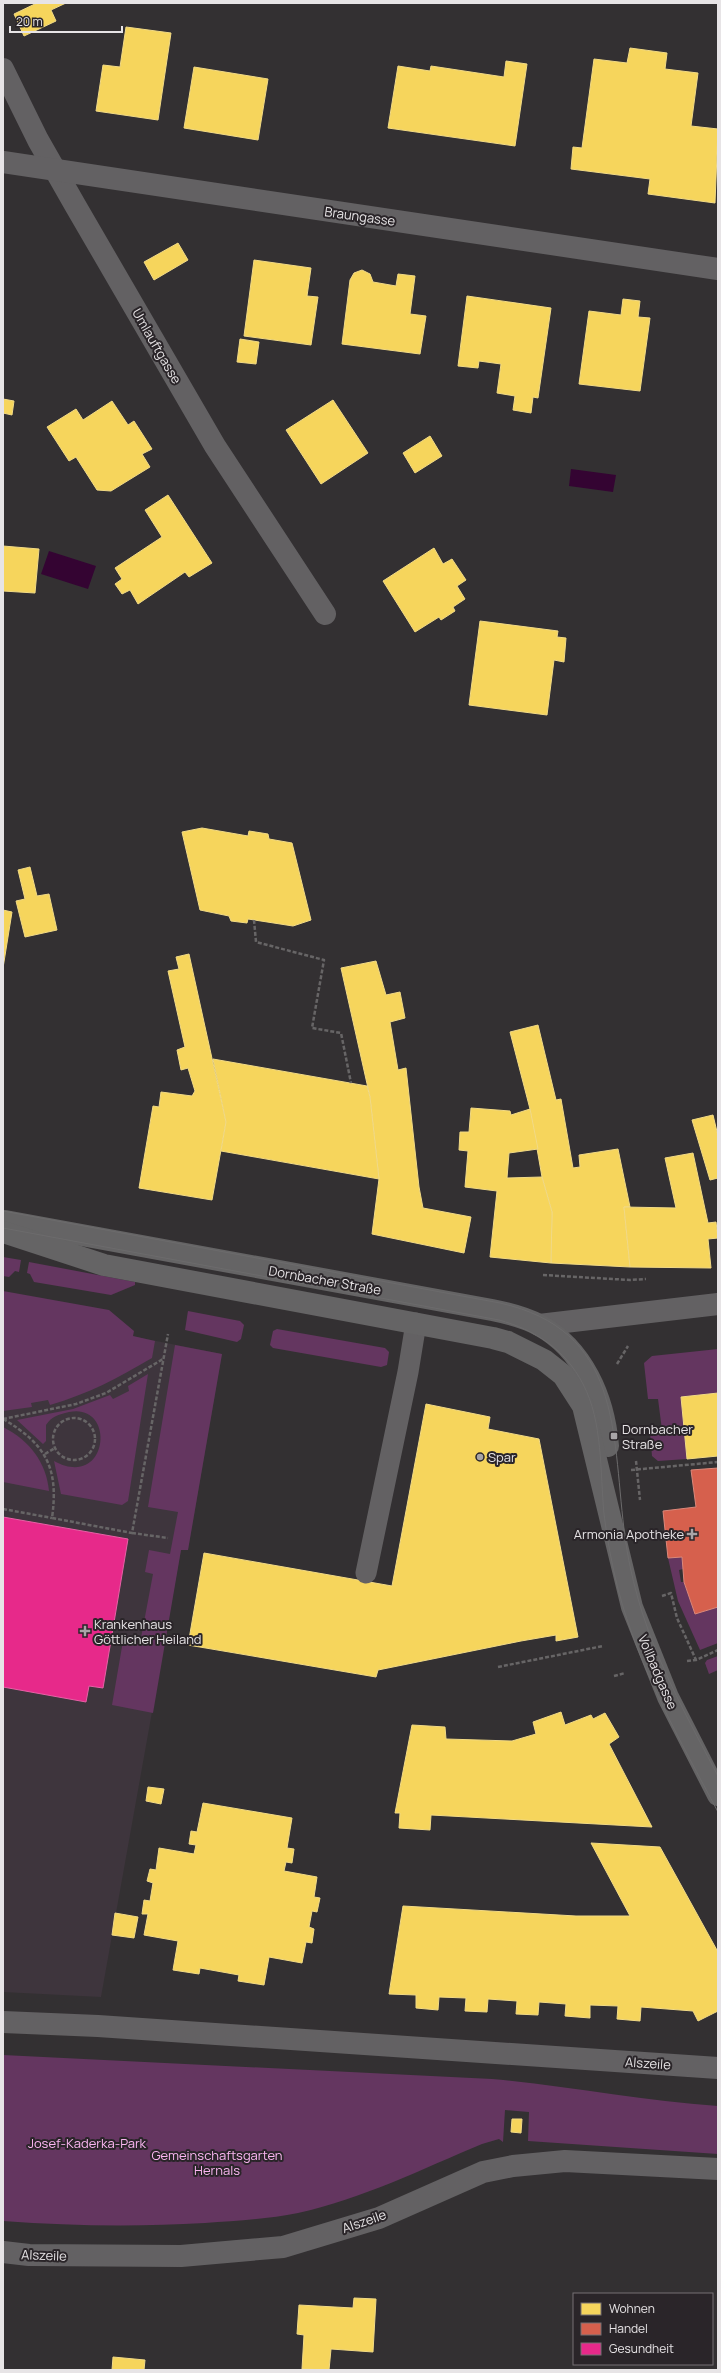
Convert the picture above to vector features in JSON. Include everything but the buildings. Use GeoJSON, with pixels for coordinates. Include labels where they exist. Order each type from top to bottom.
{"type":"FeatureCollection","features":[{"type":"Feature","properties":{"kind":"main road","name":"Dornbacher Straße"},"geometry":{"type":"LineString","coordinates":[[3,1221],[492,1310],[538,1325]]}},
{"type":"Feature","properties":{"kind":"main road","name":"Dornbacher Straße"},"geometry":{"type":"LineString","coordinates":[[3,1232],[104,1265],[416,1323],[508,1342],[544,1360],[563,1375]]}},
{"type":"Feature","properties":{"kind":"main road","name":"Vollbadgasse"},"geometry":{"type":"LineString","coordinates":[[538,1325],[571,1352],[589,1376],[600,1404],[607,1437],[617,1543]]}},
{"type":"Feature","properties":{"kind":"main road","name":"Vollbadgasse"},"geometry":{"type":"LineString","coordinates":[[563,1375],[576,1394],[587,1417],[632,1607],[653,1665],[718,1794]]}},
{"type":"Feature","properties":{"kind":"street","name":"Umlauftgasse"},"geometry":{"type":"LineString","coordinates":[[3,69],[56,172],[215,446],[325,614]]}},
{"type":"Feature","properties":{"kind":"street","name":"Braungasse"},"geometry":{"type":"LineString","coordinates":[[3,162],[56,172],[718,269]]}},
{"type":"Feature","properties":{"kind":"street","name":"Dornbacher Straße"},"geometry":{"type":"LineString","coordinates":[[538,1325],[718,1304]]}},
{"type":"Feature","properties":{"kind":"street","name":"Alszeile"},"geometry":{"type":"LineString","coordinates":[[3,2022],[106,2026],[718,2068]]}},
{"type":"Feature","properties":{"kind":"street","name":"Alszeile"},"geometry":{"type":"LineString","coordinates":[[3,2252],[29,2255],[181,2256],[283,2247],[379,2218],[483,2172],[513,2166],[565,2161],[718,2169]]}},
{"type":"Feature","properties":{"kind":"lane"},"geometry":{"type":"LineString","coordinates":[[366,1573],[408,1372],[416,1323]]}},
{"type":"Feature","properties":{"kind":"path"},"geometry":{"type":"LineString","coordinates":[[254,920],[256,942],[324,960],[312,1028],[341,1033],[351,1084]]}},
{"type":"Feature","properties":{"kind":"path"},"geometry":{"type":"LineString","coordinates":[[543,1275],[630,1280]]}},
{"type":"Feature","properties":{"kind":"path"},"geometry":{"type":"LineString","coordinates":[[132,1533],[168,1334]]}},
{"type":"Feature","properties":{"kind":"path"},"geometry":{"type":"LineString","coordinates":[[615,1366],[623,1353]]}},
{"type":"Feature","properties":{"kind":"path"},"geometry":{"type":"LineString","coordinates":[[3,1419],[76,1404],[106,1393],[164,1359]]}},
{"type":"Feature","properties":{"kind":"path"},"geometry":{"type":"LineString","coordinates":[[74,1418],[82,1419],[92,1428],[95,1441],[93,1448],[84,1458],[71,1460],[59,1454],[55,1448],[54,1434],[61,1422],[74,1418]]}},
{"type":"Feature","properties":{"kind":"path"},"geometry":{"type":"LineString","coordinates":[[3,1419],[20,1429],[45,1454],[54,1485],[55,1497],[52,1518]]}},
{"type":"Feature","properties":{"kind":"path"},"geometry":{"type":"LineString","coordinates":[[45,1454],[55,1448]]}},
{"type":"Feature","properties":{"kind":"path"},"geometry":{"type":"LineString","coordinates":[[636,1455],[640,1504]]}},
{"type":"Feature","properties":{"kind":"path"},"geometry":{"type":"LineString","coordinates":[[625,1470],[718,1462]]}},
{"type":"Feature","properties":{"kind":"path"},"geometry":{"type":"LineString","coordinates":[[3,1509],[132,1533],[168,1538]]}},
{"type":"Feature","properties":{"kind":"path"},"geometry":{"type":"LineString","coordinates":[[658,1597],[671,1593],[677,1618],[696,1660]]}},
{"type":"Feature","properties":{"kind":"path"},"geometry":{"type":"LineString","coordinates":[[498,1667],[603,1646]]}},
{"type":"Feature","properties":{"kind":"shaded area"},"geometry":{"type":"Polygon","coordinates":[[[571,469],[616,475],[613,492],[569,486],[571,469]]]}},
{"type":"Feature","properties":{"kind":"shaded area"},"geometry":{"type":"Polygon","coordinates":[[[49,551],[96,566],[88,589],[41,574],[49,551]]]}},
{"type":"Feature","properties":{"kind":"shaded area","name":"Krankenhaus Göttlicher Heiland"},"geometry":{"type":"Polygon","coordinates":[[[3,1315],[121,1334],[222,1354],[188,1550],[181,1550],[101,1997],[3,1992],[3,1315]]]}},
{"type":"Feature","properties":{"kind":"green space"},"geometry":{"type":"Polygon","coordinates":[[[3,1257],[21,1260],[19,1272],[15,1271],[9,1277],[3,1276],[3,1257]]]}},
{"type":"Feature","properties":{"kind":"green space"},"geometry":{"type":"Polygon","coordinates":[[[29,1262],[135,1282],[135,1285],[111,1295],[34,1282],[30,1274],[27,1273],[29,1262]]]}},
{"type":"Feature","properties":{"kind":"green space"},"geometry":{"type":"Polygon","coordinates":[[[3,1291],[109,1310],[134,1331],[133,1336],[155,1341],[152,1358],[126,1373],[78,1396],[50,1405],[48,1400],[31,1403],[32,1407],[3,1411],[3,1291]]]}},
{"type":"Feature","properties":{"kind":"green space"},"geometry":{"type":"Polygon","coordinates":[[[188,1311],[240,1321],[244,1325],[241,1339],[237,1342],[185,1330],[188,1311]]]}},
{"type":"Feature","properties":{"kind":"green space"},"geometry":{"type":"Polygon","coordinates":[[[277,1329],[385,1348],[389,1352],[387,1365],[381,1367],[273,1348],[270,1345],[273,1331],[277,1329]]]}},
{"type":"Feature","properties":{"kind":"green space"},"geometry":{"type":"Polygon","coordinates":[[[175,1345],[222,1354],[188,1550],[181,1550],[153,1713],[112,1705],[124,1635],[141,1638],[153,1574],[145,1572],[149,1550],[170,1554],[178,1512],[148,1507],[175,1345]]]}},
{"type":"Feature","properties":{"kind":"green space"},"geometry":{"type":"Polygon","coordinates":[[[718,1349],[718,1393],[681,1397],[687,1459],[658,1461],[652,1456],[650,1432],[662,1430],[658,1399],[648,1399],[644,1363],[652,1356],[718,1349]]]}},
{"type":"Feature","properties":{"kind":"green space"},"geometry":{"type":"Polygon","coordinates":[[[148,1374],[128,1501],[122,1505],[61,1494],[54,1461],[72,1467],[86,1465],[96,1456],[100,1444],[100,1431],[95,1420],[84,1412],[69,1412],[56,1416],[46,1425],[46,1441],[43,1444],[17,1420],[73,1409],[110,1395],[113,1399],[129,1391],[128,1386],[148,1374]]]}},
{"type":"Feature","properties":{"kind":"green space"},"geometry":{"type":"Polygon","coordinates":[[[3,1427],[21,1439],[35,1453],[44,1471],[49,1491],[3,1482],[3,1427]]]}},
{"type":"Feature","properties":{"kind":"green space"},"geometry":{"type":"Polygon","coordinates":[[[682,1557],[683,1569],[679,1570],[681,1582],[684,1582],[695,1614],[718,1607],[718,1643],[700,1650],[678,1601],[668,1558],[682,1557]]]}},
{"type":"Feature","properties":{"kind":"green space"},"geometry":{"type":"Polygon","coordinates":[[[718,1656],[718,1670],[709,1674],[705,1663],[707,1660],[718,1656]]]}},
{"type":"Feature","properties":{"kind":"green space","name":"Josef-Kaderka-Park"},"geometry":{"type":"Polygon","coordinates":[[[3,2055],[492,2079],[549,2085],[661,2101],[718,2106],[718,2154],[528,2141],[529,2112],[505,2110],[503,2142],[499,2139],[482,2144],[369,2192],[298,2213],[240,2221],[154,2225],[79,2225],[3,2221],[3,2055]]]}},
{"type":"Feature","properties":{"kind":"tram line"},"geometry":{"type":"LineString","coordinates":[[3,1211],[500,1303],[540,1316],[569,1336],[589,1360],[603,1389],[611,1421],[617,1456],[627,1550],[634,1582],[649,1633],[686,1716],[718,1776]]}},
{"type":"Feature","properties":{"kind":"tram line"},"geometry":{"type":"LineString","coordinates":[[3,1228],[499,1320],[537,1335],[558,1351],[576,1372],[583,1384],[594,1414],[600,1448],[604,1514],[608,1542],[618,1589],[627,1619],[637,1647],[662,1704],[718,1812]]}},
{"type":"Feature","properties":{"kind":"place","name":"Dornbacher Straße"},"geometry":{"type":"Point","coordinates":[614,1436]}},
{"type":"Feature","properties":{"kind":"place","name":"Spar"},"geometry":{"type":"Point","coordinates":[480,1457]}},
{"type":"Feature","properties":{"kind":"place","name":"Armonia Apotheke"},"geometry":{"type":"Point","coordinates":[692,1534]}},
{"type":"Feature","properties":{"kind":"place","name":"Krankenhaus Göttlicher Heiland"},"geometry":{"type":"Point","coordinates":[85,1631]}},
{"type":"Feature","properties":{"kind":"park label","name":"Gemeinschaftsgarten Hernals"},"geometry":{"type":"Point","coordinates":[217,2162]}}]}
